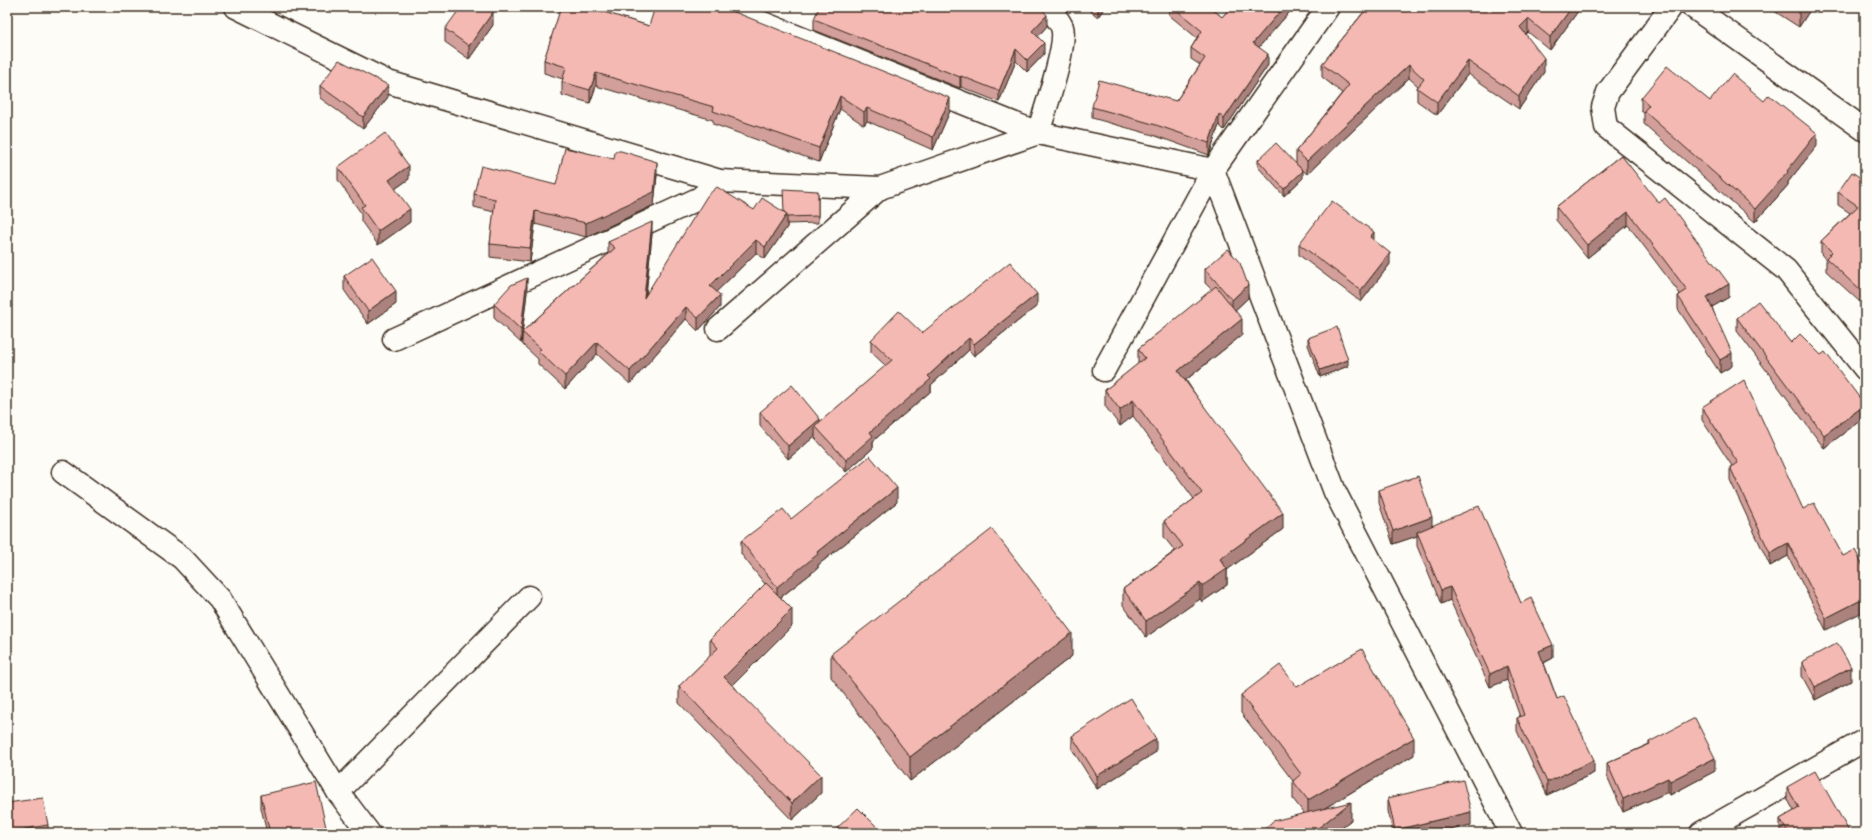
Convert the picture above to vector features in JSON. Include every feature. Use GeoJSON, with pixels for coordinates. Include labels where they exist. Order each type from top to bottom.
{"type":"FeatureCollection","features":[{"type":"Feature","properties":{"kind":"street"},"geometry":{"type":"LineString","coordinates":[[236,7],[388,82],[720,181],[880,188]]}},
{"type":"Feature","properties":{"kind":"street"},"geometry":{"type":"LineString","coordinates":[[723,7],[1038,133],[1213,170]]}},
{"type":"Feature","properties":{"kind":"street"},"geometry":{"type":"LineString","coordinates":[[1038,133],[1061,52],[1062,28],[1056,17],[1047,7]]}},
{"type":"Feature","properties":{"kind":"street"},"geometry":{"type":"LineString","coordinates":[[1104,370],[1213,170],[1328,7]]}},
{"type":"Feature","properties":{"kind":"street"},"geometry":{"type":"LineString","coordinates":[[1671,7],[1608,92],[1603,107],[1606,127],[1786,270],[1865,369]]}},
{"type":"Feature","properties":{"kind":"street"},"geometry":{"type":"LineString","coordinates":[[1693,7],[1865,130]]}},
{"type":"Feature","properties":{"kind":"street"},"geometry":{"type":"LineString","coordinates":[[718,328],[880,188],[1038,133]]}},
{"type":"Feature","properties":{"kind":"street"},"geometry":{"type":"LineString","coordinates":[[1213,170],[1335,492],[1511,833]]}},
{"type":"Feature","properties":{"kind":"street"},"geometry":{"type":"LineString","coordinates":[[394,339],[700,198],[720,181]]}},
{"type":"Feature","properties":{"kind":"street"},"geometry":{"type":"LineString","coordinates":[[63,472],[182,558],[220,598],[338,792],[369,833]]}},
{"type":"Feature","properties":{"kind":"street"},"geometry":{"type":"LineString","coordinates":[[338,792],[529,597]]}},
{"type":"Feature","properties":{"kind":"street"},"geometry":{"type":"LineString","coordinates":[[1701,833],[1865,740]]}},
{"type":"Feature","properties":{"kind":"building"},"geometry":{"type":"Polygon","coordinates":[[[461,7],[487,7],[493,12],[469,46],[445,29],[461,7]]]}},
{"type":"Feature","properties":{"kind":"building"},"geometry":{"type":"Polygon","coordinates":[[[561,7],[588,7],[649,26],[655,7],[722,7],[950,98],[933,137],[867,108],[864,112],[840,96],[819,148],[713,111],[714,107],[596,73],[590,90],[562,82],[566,67],[544,60],[561,7]]]}},
{"type":"Feature","properties":{"kind":"building"},"geometry":{"type":"Polygon","coordinates":[[[819,7],[870,7],[883,12],[881,7],[1040,7],[1047,15],[1032,31],[1044,43],[1027,60],[1016,49],[999,91],[814,19],[819,7]]]}},
{"type":"Feature","properties":{"kind":"building"},"geometry":{"type":"Polygon","coordinates":[[[1173,7],[1210,7],[1222,17],[1231,7],[1284,7],[1253,43],[1268,54],[1224,119],[1219,114],[1209,143],[1153,124],[1092,107],[1099,80],[1176,101],[1205,58],[1191,48],[1202,31],[1173,7]]]}},
{"type":"Feature","properties":{"kind":"building"},"geometry":{"type":"Polygon","coordinates":[[[1368,7],[1572,7],[1550,37],[1528,19],[1520,27],[1544,58],[1519,96],[1468,61],[1437,102],[1417,88],[1424,79],[1409,65],[1307,161],[1296,151],[1349,85],[1322,64],[1368,7]]]}},
{"type":"Feature","properties":{"kind":"building"},"geometry":{"type":"Polygon","coordinates":[[[339,60],[388,85],[363,117],[320,86],[339,60]]]}},
{"type":"Feature","properties":{"kind":"building"},"geometry":{"type":"Polygon","coordinates":[[[1667,66],[1710,101],[1732,74],[1764,101],[1769,95],[1817,133],[1787,171],[1788,172],[1755,209],[1644,111],[1649,105],[1641,98],[1667,66]]]}},
{"type":"Feature","properties":{"kind":"building"},"geometry":{"type":"Polygon","coordinates":[[[385,133],[409,166],[389,180],[410,209],[378,231],[361,207],[365,205],[338,167],[385,133]]]}},
{"type":"Feature","properties":{"kind":"building"},"geometry":{"type":"Polygon","coordinates":[[[1276,143],[1303,171],[1284,189],[1258,160],[1276,143]]]}},
{"type":"Feature","properties":{"kind":"building"},"geometry":{"type":"Polygon","coordinates":[[[565,148],[614,159],[615,151],[621,151],[657,162],[654,192],[586,223],[535,211],[530,248],[490,244],[495,199],[474,194],[481,166],[556,185],[565,148]]]}},
{"type":"Feature","properties":{"kind":"building"},"geometry":{"type":"Polygon","coordinates":[[[1621,155],[1659,203],[1665,198],[1729,284],[1707,297],[1732,353],[1720,360],[1678,296],[1687,290],[1628,212],[1587,245],[1556,207],[1621,155]]]}},
{"type":"Feature","properties":{"kind":"building"},"geometry":{"type":"Polygon","coordinates":[[[1852,172],[1865,181],[1865,302],[1860,296],[1863,293],[1826,258],[1832,252],[1821,241],[1858,206],[1838,192],[1852,172]]]}},
{"type":"Feature","properties":{"kind":"building"},"geometry":{"type":"Polygon","coordinates":[[[717,187],[754,210],[762,198],[787,214],[765,247],[756,240],[710,286],[720,295],[698,318],[686,307],[630,371],[597,342],[565,376],[538,351],[541,349],[522,332],[615,248],[608,242],[652,222],[644,298],[707,196],[717,187]]]}},
{"type":"Feature","properties":{"kind":"building"},"geometry":{"type":"Polygon","coordinates":[[[783,189],[818,191],[818,216],[787,217],[787,214],[784,212],[783,189]]]}},
{"type":"Feature","properties":{"kind":"building"},"geometry":{"type":"Polygon","coordinates":[[[1332,201],[1374,232],[1370,237],[1390,253],[1361,290],[1299,244],[1332,201]]]}},
{"type":"Feature","properties":{"kind":"building"},"geometry":{"type":"Polygon","coordinates":[[[1228,249],[1240,263],[1248,285],[1232,300],[1205,269],[1228,249]]]}},
{"type":"Feature","properties":{"kind":"building"},"geometry":{"type":"Polygon","coordinates":[[[372,257],[396,291],[368,311],[344,276],[372,257]]]}},
{"type":"Feature","properties":{"kind":"building"},"geometry":{"type":"Polygon","coordinates":[[[1010,262],[1037,294],[974,344],[969,338],[928,376],[931,379],[870,432],[873,436],[846,460],[815,426],[892,360],[871,340],[899,311],[922,333],[1010,262]]]}},
{"type":"Feature","properties":{"kind":"building"},"geometry":{"type":"Polygon","coordinates":[[[527,278],[521,330],[494,304],[511,285],[527,278]]]}},
{"type":"Feature","properties":{"kind":"building"},"geometry":{"type":"Polygon","coordinates":[[[1216,286],[1242,319],[1178,371],[1283,513],[1220,559],[1227,569],[1202,586],[1200,583],[1146,621],[1123,589],[1183,546],[1164,521],[1202,493],[1133,400],[1120,410],[1105,390],[1145,358],[1138,349],[1216,286]]]}},
{"type":"Feature","properties":{"kind":"building"},"geometry":{"type":"Polygon","coordinates":[[[1758,301],[1791,343],[1800,334],[1821,355],[1825,352],[1865,405],[1824,435],[1737,318],[1758,301]]]}},
{"type":"Feature","properties":{"kind":"building"},"geometry":{"type":"Polygon","coordinates":[[[1337,327],[1348,360],[1320,370],[1308,338],[1337,327]]]}},
{"type":"Feature","properties":{"kind":"building"},"geometry":{"type":"Polygon","coordinates":[[[1744,380],[1803,509],[1814,503],[1843,556],[1855,550],[1865,570],[1865,598],[1826,618],[1788,543],[1770,553],[1730,467],[1738,463],[1702,407],[1744,380]]]}},
{"type":"Feature","properties":{"kind":"building"},"geometry":{"type":"Polygon","coordinates":[[[792,385],[820,419],[788,446],[760,412],[792,385]]]}},
{"type":"Feature","properties":{"kind":"building"},"geometry":{"type":"Polygon","coordinates":[[[870,456],[897,488],[817,552],[818,554],[777,587],[741,541],[783,509],[791,519],[870,456]]]}},
{"type":"Feature","properties":{"kind":"building"},"geometry":{"type":"Polygon","coordinates":[[[1418,476],[1432,517],[1393,531],[1379,490],[1418,476]]]}},
{"type":"Feature","properties":{"kind":"building"},"geometry":{"type":"Polygon","coordinates":[[[1479,506],[1521,603],[1531,598],[1553,645],[1539,651],[1557,699],[1564,696],[1594,760],[1547,782],[1517,718],[1524,715],[1507,666],[1490,674],[1450,587],[1441,590],[1417,532],[1479,506]]]}},
{"type":"Feature","properties":{"kind":"building"},"geometry":{"type":"Polygon","coordinates":[[[992,529],[1072,633],[910,757],[831,654],[992,529]]]}},
{"type":"Feature","properties":{"kind":"building"},"geometry":{"type":"Polygon","coordinates":[[[766,583],[792,609],[724,677],[821,775],[792,803],[679,686],[718,648],[710,639],[766,583]]]}},
{"type":"Feature","properties":{"kind":"building"},"geometry":{"type":"Polygon","coordinates":[[[1837,643],[1851,667],[1815,687],[1802,662],[1837,643]]]}},
{"type":"Feature","properties":{"kind":"building"},"geometry":{"type":"Polygon","coordinates":[[[1362,649],[1414,738],[1308,800],[1293,781],[1301,774],[1241,695],[1280,665],[1297,687],[1362,649]]]}},
{"type":"Feature","properties":{"kind":"building"},"geometry":{"type":"Polygon","coordinates":[[[1131,698],[1156,739],[1097,776],[1072,736],[1131,698]]]}},
{"type":"Feature","properties":{"kind":"building"},"geometry":{"type":"Polygon","coordinates":[[[1695,718],[1715,758],[1670,781],[1668,778],[1623,799],[1607,763],[1650,744],[1649,742],[1695,718]]]}},
{"type":"Feature","properties":{"kind":"building"},"geometry":{"type":"Polygon","coordinates":[[[1815,771],[1850,833],[1788,833],[1780,819],[1799,808],[1787,787],[1815,771]]]}},
{"type":"Feature","properties":{"kind":"building"},"geometry":{"type":"Polygon","coordinates":[[[1463,780],[1471,812],[1395,830],[1388,798],[1463,780]]]}},
{"type":"Feature","properties":{"kind":"building"},"geometry":{"type":"Polygon","coordinates":[[[316,782],[327,832],[270,833],[261,795],[316,782]]]}},
{"type":"Feature","properties":{"kind":"building"},"geometry":{"type":"Polygon","coordinates":[[[43,798],[48,825],[7,832],[7,803],[43,798]]]}},
{"type":"Feature","properties":{"kind":"building"},"geometry":{"type":"Polygon","coordinates":[[[1351,802],[1312,833],[1260,833],[1273,821],[1351,802]]]}},
{"type":"Feature","properties":{"kind":"building"},"geometry":{"type":"Polygon","coordinates":[[[858,808],[883,833],[832,833],[858,808]]]}}]}
